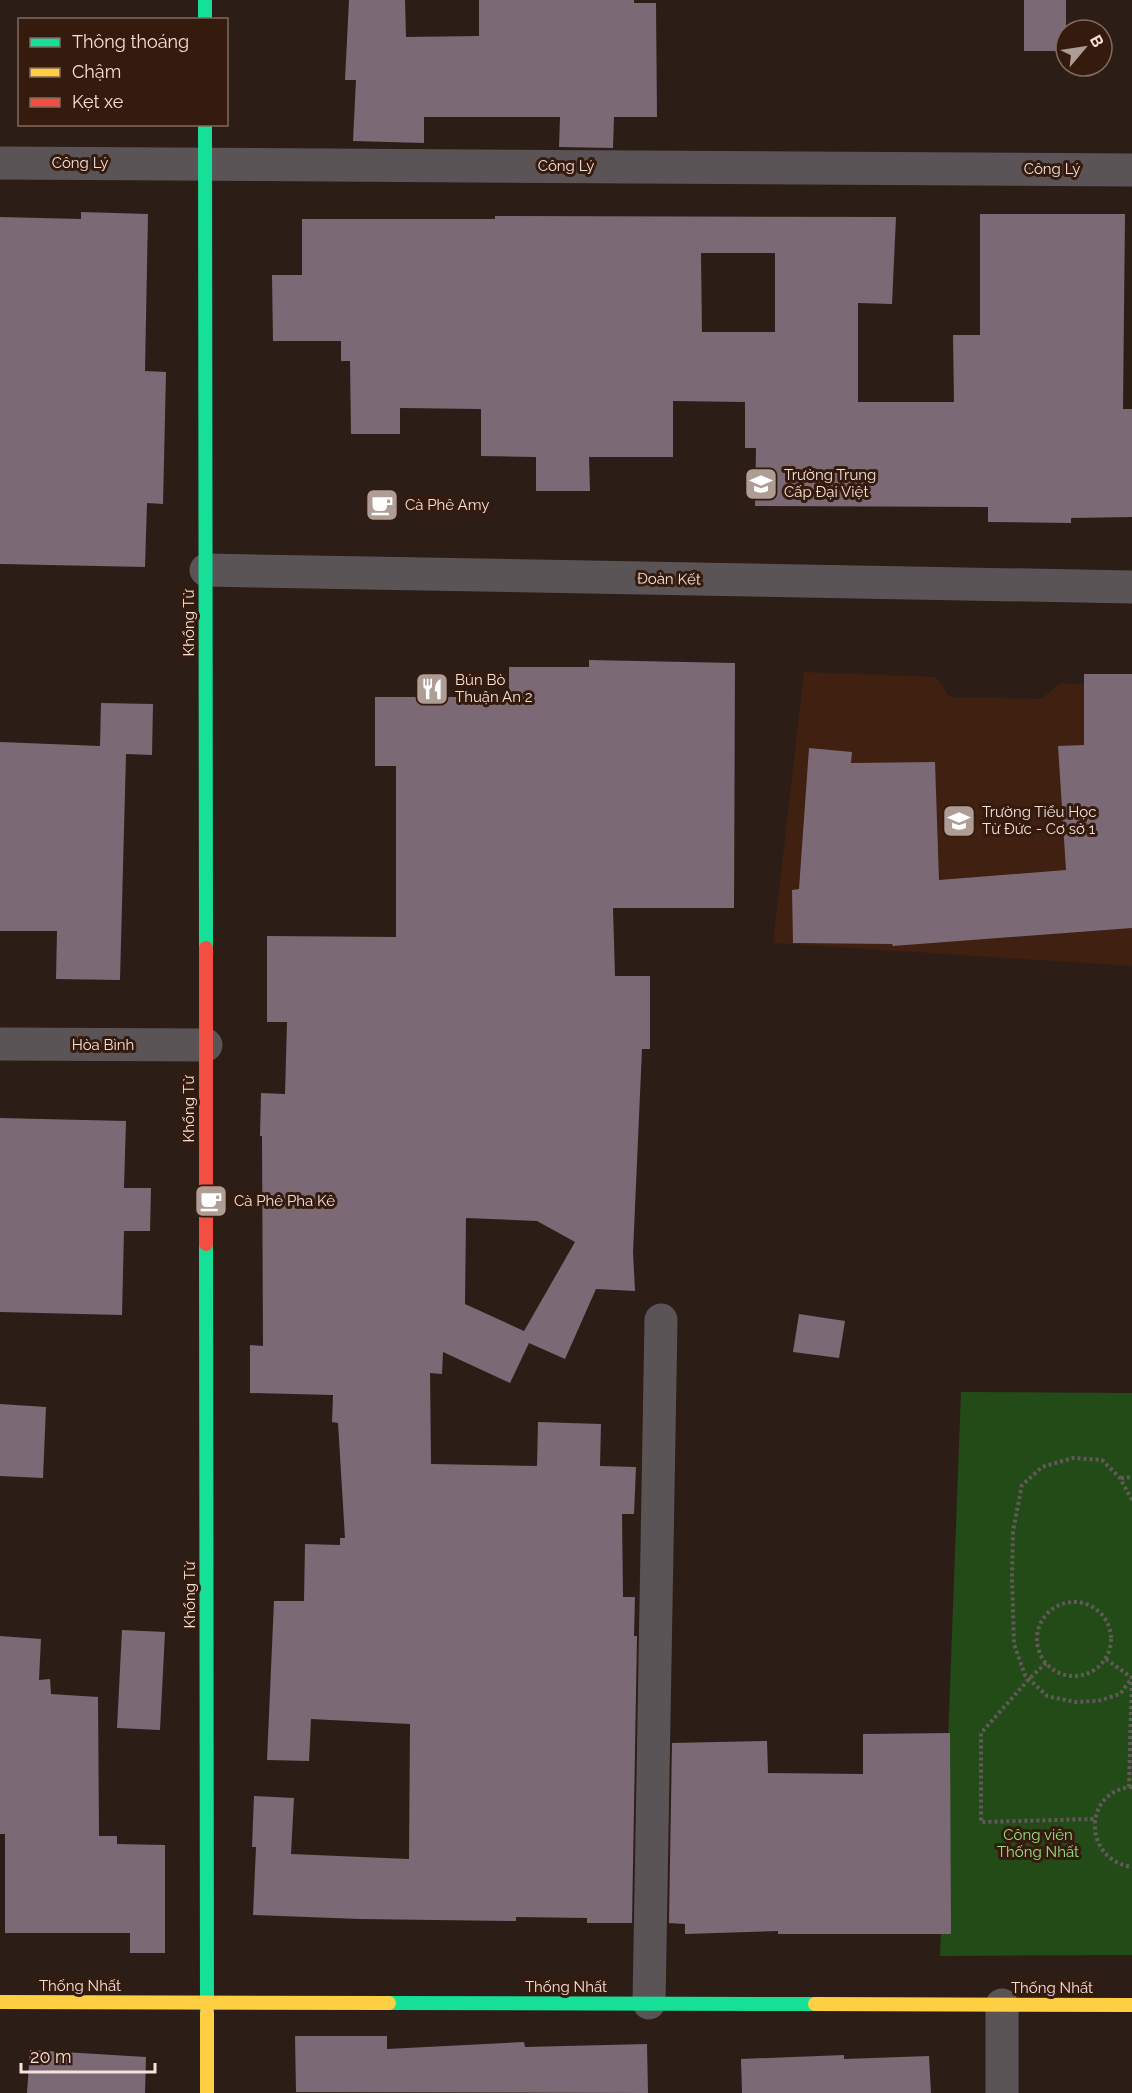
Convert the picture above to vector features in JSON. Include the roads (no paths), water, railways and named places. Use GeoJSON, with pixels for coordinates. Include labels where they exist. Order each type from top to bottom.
{"type":"FeatureCollection","features":[{"type":"Feature","properties":{"kind":"street"},"geometry":{"type":"LineString","coordinates":[[205,0],[205,18]]}},
{"type":"Feature","properties":{"kind":"street","name":"Khổng Tử"},"geometry":{"type":"LineString","coordinates":[[205,126],[207,2093]]}},
{"type":"Feature","properties":{"kind":"street","name":"Công Lý"},"geometry":{"type":"LineString","coordinates":[[0,163],[1132,170]]}},
{"type":"Feature","properties":{"kind":"street","name":"Đoàn Kết"},"geometry":{"type":"LineString","coordinates":[[206,570],[1132,587]]}},
{"type":"Feature","properties":{"kind":"street","name":"Hòa Bình"},"geometry":{"type":"LineString","coordinates":[[0,1044],[206,1045]]}},
{"type":"Feature","properties":{"kind":"street"},"geometry":{"type":"LineString","coordinates":[[649,2003],[661,1320]]}},
{"type":"Feature","properties":{"kind":"street","name":"Thống Nhất"},"geometry":{"type":"LineString","coordinates":[[0,2002],[1132,2005]]}},
{"type":"Feature","properties":{"kind":"street"},"geometry":{"type":"LineString","coordinates":[[1002,2005],[1002,2093]]}},
{"type":"Feature","properties":{"kind":"place","name":"Trường Trung Cấp Đại Việt"},"geometry":{"type":"Point","coordinates":[761,484]}},
{"type":"Feature","properties":{"kind":"place","name":"Cà Phê Amy"},"geometry":{"type":"Point","coordinates":[382,505]}},
{"type":"Feature","properties":{"kind":"place","name":"Bún Bò Thuận An 2"},"geometry":{"type":"Point","coordinates":[432,689]}},
{"type":"Feature","properties":{"kind":"place","name":"Trường Tiểu Học Từ Đức - Cơ sở 1"},"geometry":{"type":"Point","coordinates":[959,821]}},
{"type":"Feature","properties":{"kind":"place","name":"Cà Phê Pha Kê"},"geometry":{"type":"Point","coordinates":[211,1201]}},
{"type":"Feature","properties":{"kind":"park label","name":"Công viên Thống Nhất"},"geometry":{"type":"Point","coordinates":[1038,1844]}}]}
